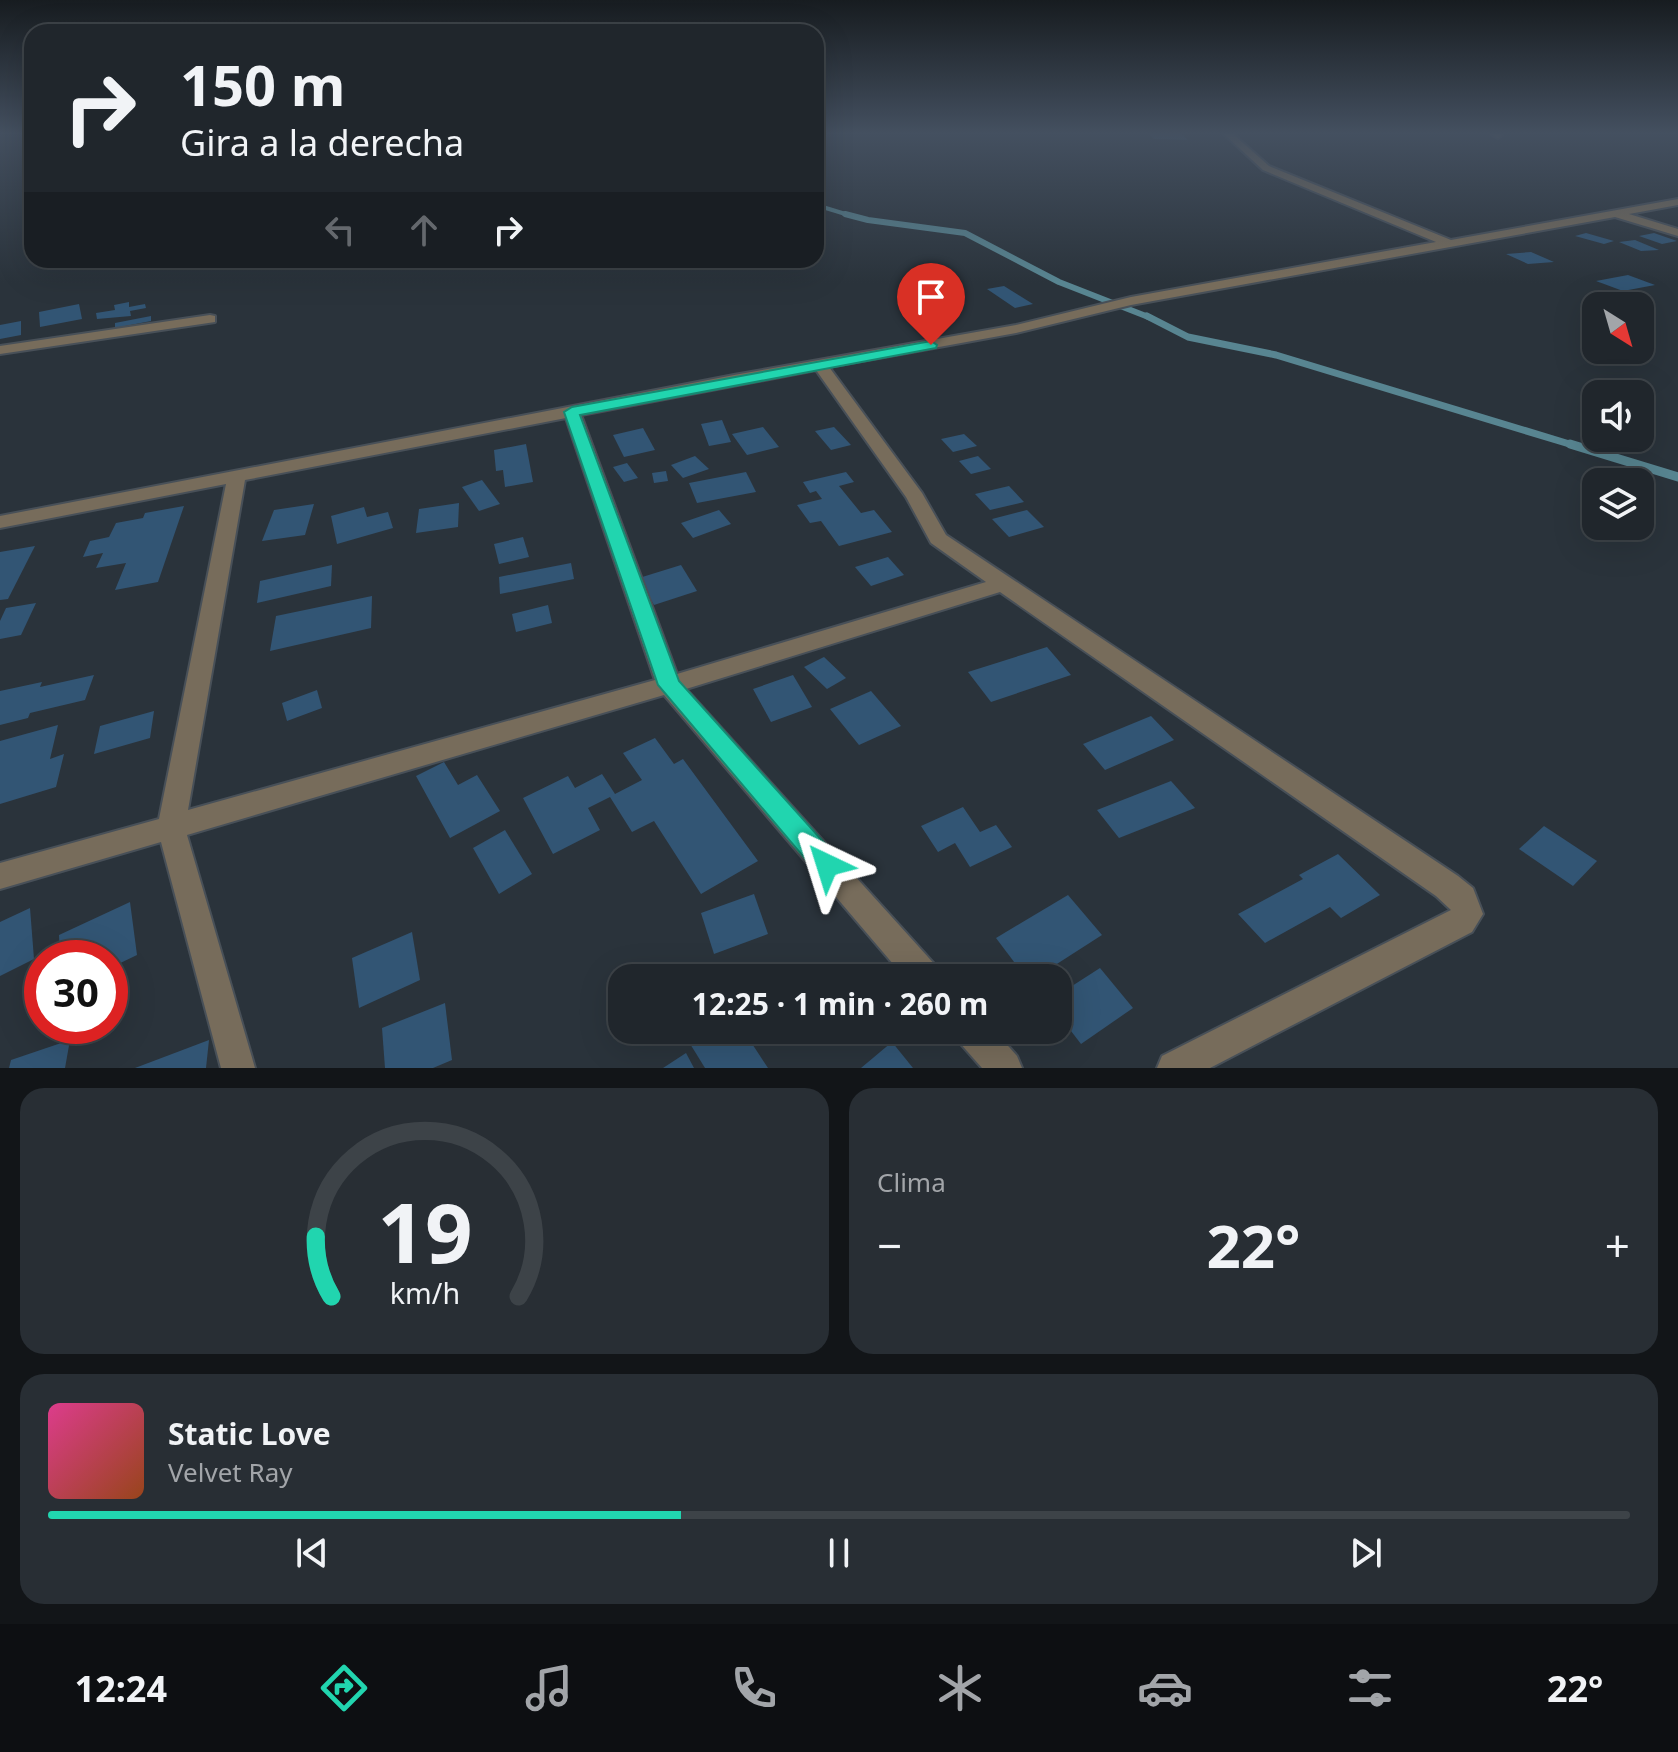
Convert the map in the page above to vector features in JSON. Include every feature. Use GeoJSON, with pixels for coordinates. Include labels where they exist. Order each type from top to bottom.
{"type":"FeatureCollection","features":[{"type":"Feature","properties":{"kind":"street"},"geometry":{"type":"LineString","coordinates":[[1305,184],[1452,244]]}},
{"type":"Feature","properties":{"kind":"street"},"geometry":{"type":"LineString","coordinates":[[0,522],[1016,329],[1077,316],[1110,305],[1678,202]]}},
{"type":"Feature","properties":{"kind":"street"},"geometry":{"type":"LineString","coordinates":[[1615,214],[1678,233]]}},
{"type":"Feature","properties":{"kind":"street"},"geometry":{"type":"LineString","coordinates":[[0,350],[210,319]]}},
{"type":"Feature","properties":{"kind":"street"},"geometry":{"type":"LineString","coordinates":[[820,365],[915,497],[938,539],[1447,886],[1467,905],[1468,914],[1461,922],[1174,1068]]}},
{"type":"Feature","properties":{"kind":"street"},"geometry":{"type":"LineString","coordinates":[[572,412],[669,685],[914,964]]}},
{"type":"Feature","properties":{"kind":"street"},"geometry":{"type":"LineString","coordinates":[[237,476],[171,828],[238,1068]]}},
{"type":"Feature","properties":{"kind":"street"},"geometry":{"type":"LineString","coordinates":[[0,876],[669,685],[1005,583]]}},
{"type":"Feature","properties":{"kind":"street"},"geometry":{"type":"LineString","coordinates":[[984,1044],[1005,1068]]}},
{"type":"Feature","properties":{"kind":"building"},"geometry":{"type":"Polygon","coordinates":[[[1586,233],[1614,241],[1604,244],[1575,236],[1586,233]]]}},
{"type":"Feature","properties":{"kind":"building"},"geometry":{"type":"Polygon","coordinates":[[[1654,233],[1677,241],[1662,244],[1639,236],[1654,233]]]}},
{"type":"Feature","properties":{"kind":"building"},"geometry":{"type":"Polygon","coordinates":[[[1635,240],[1659,250],[1641,251],[1619,242],[1635,240]]]}},
{"type":"Feature","properties":{"kind":"building"},"geometry":{"type":"Polygon","coordinates":[[[1531,252],[1554,262],[1528,264],[1506,254],[1531,252]]]}},
{"type":"Feature","properties":{"kind":"building"},"geometry":{"type":"Polygon","coordinates":[[[1628,275],[1655,285],[1623,291],[1596,281],[1628,275]]]}},
{"type":"Feature","properties":{"kind":"building"},"geometry":{"type":"Polygon","coordinates":[[[1004,286],[1033,304],[1015,308],[987,289],[1004,286]]]}},
{"type":"Feature","properties":{"kind":"building"},"geometry":{"type":"Polygon","coordinates":[[[129,302],[129,307],[145,304],[146,308],[130,311],[131,316],[97,319],[96,313],[115,310],[114,305],[129,302]]]}},
{"type":"Feature","properties":{"kind":"building"},"geometry":{"type":"Polygon","coordinates":[[[79,304],[82,319],[40,327],[39,312],[79,304]]]}},
{"type":"Feature","properties":{"kind":"building"},"geometry":{"type":"Polygon","coordinates":[[[151,316],[151,321],[115,328],[115,323],[151,316]]]}},
{"type":"Feature","properties":{"kind":"building"},"geometry":{"type":"Polygon","coordinates":[[[21,321],[21,335],[0,339],[0,325],[21,321]]]}},
{"type":"Feature","properties":{"kind":"building"},"geometry":{"type":"Polygon","coordinates":[[[722,420],[731,442],[709,446],[701,424],[722,420]]]}},
{"type":"Feature","properties":{"kind":"building"},"geometry":{"type":"Polygon","coordinates":[[[763,427],[779,447],[747,455],[732,434],[763,427]]]}},
{"type":"Feature","properties":{"kind":"building"},"geometry":{"type":"Polygon","coordinates":[[[834,427],[851,445],[831,450],[815,431],[834,427]]]}},
{"type":"Feature","properties":{"kind":"building"},"geometry":{"type":"Polygon","coordinates":[[[643,428],[655,450],[624,457],[613,435],[643,428]]]}},
{"type":"Feature","properties":{"kind":"building"},"geometry":{"type":"Polygon","coordinates":[[[964,434],[977,446],[953,452],[941,439],[964,434]]]}},
{"type":"Feature","properties":{"kind":"building"},"geometry":{"type":"Polygon","coordinates":[[[526,444],[533,482],[505,487],[503,470],[496,471],[494,450],[526,444]]]}},
{"type":"Feature","properties":{"kind":"building"},"geometry":{"type":"Polygon","coordinates":[[[695,456],[709,469],[683,478],[671,465],[695,456]]]}},
{"type":"Feature","properties":{"kind":"building"},"geometry":{"type":"Polygon","coordinates":[[[978,456],[991,469],[971,474],[959,461],[978,456]]]}},
{"type":"Feature","properties":{"kind":"building"},"geometry":{"type":"Polygon","coordinates":[[[627,463],[638,478],[624,482],[613,467],[627,463]]]}},
{"type":"Feature","properties":{"kind":"building"},"geometry":{"type":"Polygon","coordinates":[[[666,471],[668,481],[654,483],[652,473],[666,471]]]}},
{"type":"Feature","properties":{"kind":"building"},"geometry":{"type":"Polygon","coordinates":[[[746,472],[756,492],[697,503],[689,483],[746,472]]]}},
{"type":"Feature","properties":{"kind":"building"},"geometry":{"type":"Polygon","coordinates":[[[846,472],[854,482],[839,486],[861,513],[874,510],[892,532],[839,546],[821,521],[810,523],[797,505],[822,499],[816,491],[810,493],[803,482],[846,472]]]}},
{"type":"Feature","properties":{"kind":"building"},"geometry":{"type":"Polygon","coordinates":[[[482,480],[500,504],[479,511],[462,487],[482,480]]]}},
{"type":"Feature","properties":{"kind":"building"},"geometry":{"type":"Polygon","coordinates":[[[1009,486],[1024,502],[990,510],[975,494],[1009,486]]]}},
{"type":"Feature","properties":{"kind":"building"},"geometry":{"type":"Polygon","coordinates":[[[459,503],[458,527],[416,533],[419,509],[459,503]]]}},
{"type":"Feature","properties":{"kind":"building"},"geometry":{"type":"Polygon","coordinates":[[[314,504],[305,535],[262,541],[274,510],[314,504]]]}},
{"type":"Feature","properties":{"kind":"building"},"geometry":{"type":"Polygon","coordinates":[[[184,506],[158,582],[115,590],[126,563],[96,568],[103,553],[83,557],[90,541],[109,537],[116,523],[143,518],[145,513],[184,506]]]}},
{"type":"Feature","properties":{"kind":"building"},"geometry":{"type":"Polygon","coordinates":[[[364,507],[367,517],[388,512],[393,528],[337,544],[331,516],[364,507]]]}},
{"type":"Feature","properties":{"kind":"building"},"geometry":{"type":"Polygon","coordinates":[[[719,510],[731,524],[693,538],[681,523],[719,510]]]}},
{"type":"Feature","properties":{"kind":"building"},"geometry":{"type":"Polygon","coordinates":[[[1027,510],[1044,527],[1009,537],[992,519],[1027,510]]]}},
{"type":"Feature","properties":{"kind":"building"},"geometry":{"type":"Polygon","coordinates":[[[523,537],[529,557],[499,564],[494,544],[523,537]]]}},
{"type":"Feature","properties":{"kind":"building"},"geometry":{"type":"Polygon","coordinates":[[[35,546],[8,599],[0,600],[0,552],[35,546]]]}},
{"type":"Feature","properties":{"kind":"building"},"geometry":{"type":"Polygon","coordinates":[[[888,557],[904,575],[871,586],[855,567],[888,557]]]}},
{"type":"Feature","properties":{"kind":"building"},"geometry":{"type":"Polygon","coordinates":[[[571,563],[574,579],[500,594],[499,577],[571,563]]]}},
{"type":"Feature","properties":{"kind":"building"},"geometry":{"type":"Polygon","coordinates":[[[332,565],[331,586],[257,603],[260,581],[332,565]]]}},
{"type":"Feature","properties":{"kind":"building"},"geometry":{"type":"Polygon","coordinates":[[[681,565],[697,591],[654,605],[639,578],[681,565]]]}},
{"type":"Feature","properties":{"kind":"building"},"geometry":{"type":"Polygon","coordinates":[[[372,596],[371,628],[270,651],[276,616],[372,596]]]}},
{"type":"Feature","properties":{"kind":"building"},"geometry":{"type":"Polygon","coordinates":[[[36,603],[21,635],[0,639],[0,621],[6,608],[36,603]]]}},
{"type":"Feature","properties":{"kind":"building"},"geometry":{"type":"Polygon","coordinates":[[[548,605],[552,623],[516,632],[512,614],[548,605]]]}},
{"type":"Feature","properties":{"kind":"building"},"geometry":{"type":"Polygon","coordinates":[[[1047,647],[1071,675],[991,702],[968,672],[1047,647]]]}},
{"type":"Feature","properties":{"kind":"building"},"geometry":{"type":"Polygon","coordinates":[[[824,657],[846,678],[827,689],[804,667],[824,657]]]}},
{"type":"Feature","properties":{"kind":"building"},"geometry":{"type":"Polygon","coordinates":[[[94,675],[85,700],[30,713],[28,718],[0,725],[0,691],[42,682],[40,687],[94,675]]]}},
{"type":"Feature","properties":{"kind":"building"},"geometry":{"type":"Polygon","coordinates":[[[793,675],[812,707],[771,722],[753,689],[793,675]]]}},
{"type":"Feature","properties":{"kind":"building"},"geometry":{"type":"Polygon","coordinates":[[[317,690],[322,708],[287,721],[282,703],[317,690]]]}},
{"type":"Feature","properties":{"kind":"building"},"geometry":{"type":"Polygon","coordinates":[[[871,691],[901,726],[859,745],[830,709],[871,691]]]}},
{"type":"Feature","properties":{"kind":"building"},"geometry":{"type":"Polygon","coordinates":[[[154,711],[150,738],[94,754],[100,726],[154,711]]]}},
{"type":"Feature","properties":{"kind":"building"},"geometry":{"type":"Polygon","coordinates":[[[1151,716],[1174,740],[1105,770],[1083,744],[1151,716]]]}},
{"type":"Feature","properties":{"kind":"building"},"geometry":{"type":"Polygon","coordinates":[[[58,725],[50,759],[64,754],[56,787],[0,804],[0,741],[58,725]]]}},
{"type":"Feature","properties":{"kind":"building"},"geometry":{"type":"Polygon","coordinates":[[[655,738],[674,764],[683,759],[758,861],[701,894],[654,821],[632,832],[610,797],[588,808],[600,830],[553,854],[523,798],[568,776],[575,788],[602,774],[615,794],[642,780],[623,753],[655,738]]]}},
{"type":"Feature","properties":{"kind":"building"},"geometry":{"type":"Polygon","coordinates":[[[444,762],[458,785],[477,775],[500,811],[450,838],[416,776],[444,762]]]}},
{"type":"Feature","properties":{"kind":"building"},"geometry":{"type":"Polygon","coordinates":[[[1171,781],[1195,808],[1119,838],[1097,810],[1171,781]]]}},
{"type":"Feature","properties":{"kind":"building"},"geometry":{"type":"Polygon","coordinates":[[[963,807],[980,832],[996,825],[1012,847],[970,867],[955,843],[938,852],[921,826],[963,807]]]}},
{"type":"Feature","properties":{"kind":"building"},"geometry":{"type":"Polygon","coordinates":[[[1544,826],[1597,861],[1573,886],[1519,849],[1544,826]]]}},
{"type":"Feature","properties":{"kind":"building"},"geometry":{"type":"Polygon","coordinates":[[[505,830],[532,874],[499,894],[473,848],[505,830]]]}},
{"type":"Feature","properties":{"kind":"building"},"geometry":{"type":"Polygon","coordinates":[[[1338,854],[1380,895],[1341,918],[1330,907],[1265,943],[1238,914],[1303,879],[1299,875],[1338,854]]]}},
{"type":"Feature","properties":{"kind":"building"},"geometry":{"type":"Polygon","coordinates":[[[754,894],[768,934],[714,954],[701,913],[754,894]]]}},
{"type":"Feature","properties":{"kind":"building"},"geometry":{"type":"Polygon","coordinates":[[[1068,895],[1102,935],[1057,964],[1016,964],[996,938],[1068,895]]]}},
{"type":"Feature","properties":{"kind":"building"},"geometry":{"type":"Polygon","coordinates":[[[130,902],[137,955],[128,959],[128,940],[59,940],[59,935],[130,902]]]}},
{"type":"Feature","properties":{"kind":"building"},"geometry":{"type":"Polygon","coordinates":[[[30,908],[33,940],[24,940],[24,964],[0,976],[0,922],[30,908]]]}},
{"type":"Feature","properties":{"kind":"building"},"geometry":{"type":"Polygon","coordinates":[[[412,932],[420,980],[359,1008],[352,958],[412,932]]]}},
{"type":"Feature","properties":{"kind":"building"},"geometry":{"type":"Polygon","coordinates":[[[1100,968],[1133,1008],[1081,1044],[1072,1032],[1072,986],[1100,968]]]}},
{"type":"Feature","properties":{"kind":"building"},"geometry":{"type":"Polygon","coordinates":[[[445,1003],[452,1060],[433,1068],[385,1068],[382,1028],[445,1003]]]}},
{"type":"Feature","properties":{"kind":"building"},"geometry":{"type":"Polygon","coordinates":[[[209,1040],[206,1068],[135,1068],[209,1040]]]}},
{"type":"Feature","properties":{"kind":"building"},"geometry":{"type":"Polygon","coordinates":[[[58,1044],[69,1044],[65,1068],[9,1068],[11,1060],[58,1044]]]}},
{"type":"Feature","properties":{"kind":"building"},"geometry":{"type":"Polygon","coordinates":[[[690,1044],[752,1044],[768,1068],[705,1068],[690,1044]]]}},
{"type":"Feature","properties":{"kind":"building"},"geometry":{"type":"Polygon","coordinates":[[[894,1044],[913,1068],[861,1068],[894,1044]]]}},
{"type":"Feature","properties":{"kind":"building"},"geometry":{"type":"Polygon","coordinates":[[[686,1053],[694,1068],[663,1068],[686,1053]]]}},
{"type":"Feature","properties":{"kind":"waterway"},"geometry":{"type":"LineString","coordinates":[[824,207],[848,215]]}},
{"type":"Feature","properties":{"kind":"waterway"},"geometry":{"type":"LineString","coordinates":[[848,215],[965,233],[1059,282],[1151,318]]}},
{"type":"Feature","properties":{"kind":"waterway"},"geometry":{"type":"LineString","coordinates":[[848,215],[852,216]]}},
{"type":"Feature","properties":{"kind":"waterway"},"geometry":{"type":"LineString","coordinates":[[1147,316],[1151,318]]}},
{"type":"Feature","properties":{"kind":"waterway"},"geometry":{"type":"LineString","coordinates":[[1151,318],[1188,337],[1276,355],[1576,446]]}},
{"type":"Feature","properties":{"kind":"waterway"},"geometry":{"type":"LineString","coordinates":[[1570,444],[1678,477]]}},
{"type":"Feature","properties":{"kind":"route"},"geometry":{"type":"LineString","coordinates":[[827,865],[669,685],[572,412],[931,345]]}}]}
